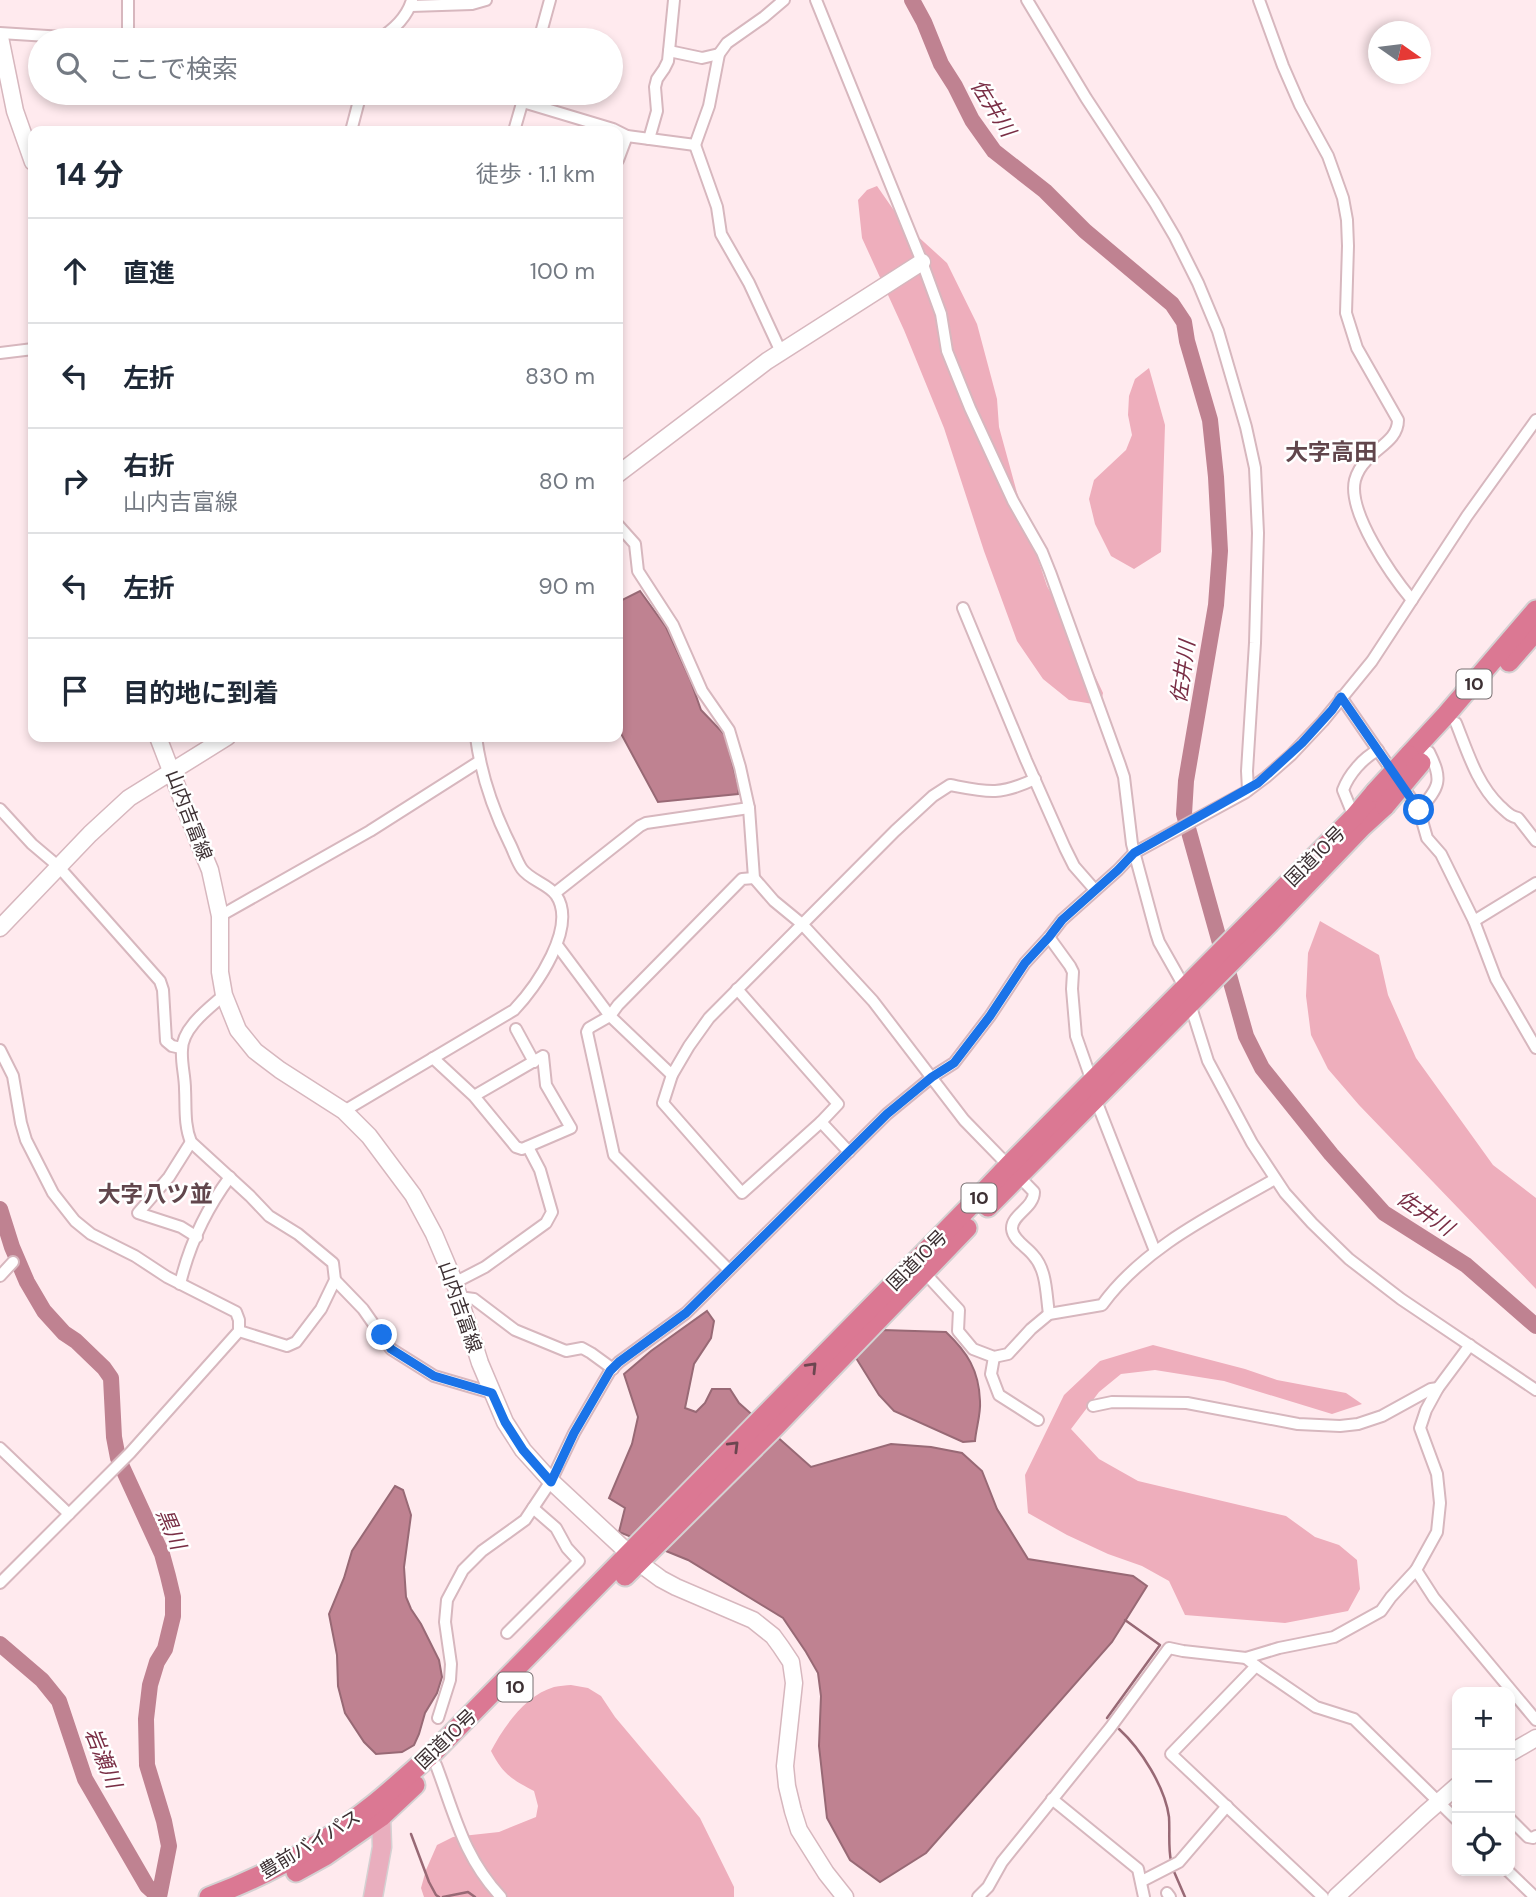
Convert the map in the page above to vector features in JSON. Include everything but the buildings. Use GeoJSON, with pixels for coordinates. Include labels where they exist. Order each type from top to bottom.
{"type":"FeatureCollection","features":[{"type":"Feature","properties":{"kind":"highway","name":"国道10号"},"geometry":{"type":"LineString","coordinates":[[1419,757],[1447,715],[1536,610]]}},
{"type":"Feature","properties":{"kind":"highway","name":"国道10号"},"geometry":{"type":"LineString","coordinates":[[377,1811],[924,1272],[1013,1170],[1264,919],[1362,827],[1380,799],[1419,757],[1456,723],[1536,631]]}},
{"type":"Feature","properties":{"kind":"highway","name":"国道10号"},"geometry":{"type":"LineString","coordinates":[[1264,919],[1354,817],[1380,799]]}},
{"type":"Feature","properties":{"kind":"highway","name":"国道10号"},"geometry":{"type":"LineString","coordinates":[[770,1421],[974,1202],[1013,1170]]}},
{"type":"Feature","properties":{"kind":"highway","name":"国道10号"},"geometry":{"type":"LineString","coordinates":[[377,1811],[436,1765],[636,1554]]}},
{"type":"Feature","properties":{"kind":"highway","name":"豊前バイパス"},"geometry":{"type":"LineString","coordinates":[[209,1897],[281,1866],[377,1811]]}},
{"type":"Feature","properties":{"kind":"highway","name":"豊前バイパス"},"geometry":{"type":"LineString","coordinates":[[245,1897],[325,1856],[377,1811]]}},
{"type":"Feature","properties":{"kind":"main road"},"geometry":{"type":"LineString","coordinates":[[0,42],[15,111],[28,148]]}},
{"type":"Feature","properties":{"kind":"main road"},"geometry":{"type":"LineString","coordinates":[[623,470],[767,361],[922,262]]}},
{"type":"Feature","properties":{"kind":"main road","name":"山内吉富線"},"geometry":{"type":"LineString","coordinates":[[160,742],[210,870],[220,916],[220,972],[224,996],[238,1030],[255,1051],[344,1111],[369,1136],[413,1195],[434,1234],[457,1290],[480,1363],[505,1422],[523,1450],[551,1482],[636,1554],[661,1579],[753,1620],[773,1636],[791,1662],[794,1683],[785,1766],[787,1786],[799,1830],[845,1897]]}},
{"type":"Feature","properties":{"kind":"main road"},"geometry":{"type":"LineString","coordinates":[[0,928],[58,866],[130,798],[219,742]]}},
{"type":"Feature","properties":{"kind":"main road"},"geometry":{"type":"LineString","coordinates":[[1514,1750],[1536,1738]]}},
{"type":"Feature","properties":{"kind":"main road"},"geometry":{"type":"LineString","coordinates":[[1336,1897],[1452,1790]]}},
{"type":"Feature","properties":{"kind":"main road"},"geometry":{"type":"LineString","coordinates":[[373,1897],[382,1847],[377,1811]]}},
{"type":"Feature","properties":{"kind":"street"},"geometry":{"type":"LineString","coordinates":[[128,0],[128,28]]}},
{"type":"Feature","properties":{"kind":"street"},"geometry":{"type":"LineString","coordinates":[[394,28],[411,3],[472,4],[486,0]]}},
{"type":"Feature","properties":{"kind":"street"},"geometry":{"type":"LineString","coordinates":[[542,28],[550,0]]}},
{"type":"Feature","properties":{"kind":"street"},"geometry":{"type":"LineString","coordinates":[[649,139],[657,111],[655,87],[668,61],[674,0]]}},
{"type":"Feature","properties":{"kind":"street"},"geometry":{"type":"LineString","coordinates":[[781,352],[749,283],[721,234],[717,207],[695,145],[709,106],[719,54],[727,43],[784,0]]}},
{"type":"Feature","properties":{"kind":"street"},"geometry":{"type":"LineString","coordinates":[[816,0],[922,262],[941,314],[947,351],[970,408],[1008,490],[1042,552],[1077,644],[1124,777],[1129,828],[1139,850],[1148,907],[1159,942],[1193,990],[1208,1061],[1275,1179],[1299,1209],[1349,1259],[1401,1299],[1536,1390]]}},
{"type":"Feature","properties":{"kind":"street"},"geometry":{"type":"LineString","coordinates":[[1027,0],[1175,237],[1218,331],[1246,426],[1255,468],[1258,533],[1255,643],[1247,771],[1243,793]]}},
{"type":"Feature","properties":{"kind":"street"},"geometry":{"type":"LineString","coordinates":[[1259,0],[1283,66],[1300,106],[1328,156],[1343,198],[1348,233],[1346,313],[1357,348],[1398,420],[1395,435],[1366,460],[1359,471],[1354,485],[1356,502],[1375,546],[1412,600]]}},
{"type":"Feature","properties":{"kind":"street"},"geometry":{"type":"LineString","coordinates":[[0,42],[28,41]]}},
{"type":"Feature","properties":{"kind":"street"},"geometry":{"type":"LineString","coordinates":[[668,51],[702,58],[719,54]]}},
{"type":"Feature","properties":{"kind":"street"},"geometry":{"type":"LineString","coordinates":[[352,126],[358,105]]}},
{"type":"Feature","properties":{"kind":"street"},"geometry":{"type":"LineString","coordinates":[[516,126],[522,105]]}},
{"type":"Feature","properties":{"kind":"street"},"geometry":{"type":"LineString","coordinates":[[544,105],[604,126]]}},
{"type":"Feature","properties":{"kind":"street"},"geometry":{"type":"LineString","coordinates":[[623,134],[695,145]]}},
{"type":"Feature","properties":{"kind":"street"},"geometry":{"type":"LineString","coordinates":[[623,147],[627,136]]}},
{"type":"Feature","properties":{"kind":"street"},"geometry":{"type":"LineString","coordinates":[[0,353],[28,350]]}},
{"type":"Feature","properties":{"kind":"street"},"geometry":{"type":"LineString","coordinates":[[438,1718],[450,1680],[451,1664],[445,1622],[447,1600],[463,1570],[482,1551],[525,1520],[551,1482],[574,1433],[612,1369],[686,1313],[887,1114],[932,1077],[954,1063],[990,1016],[1025,963],[1062,920],[1139,850],[1243,793],[1266,777],[1296,749],[1372,662],[1467,516],[1536,420]]}},
{"type":"Feature","properties":{"kind":"street"},"geometry":{"type":"LineString","coordinates":[[623,531],[635,544],[638,571],[673,625],[702,691],[729,730],[749,808],[754,878],[774,901],[802,924],[873,1001],[964,1120],[1035,1195],[1014,1221],[1012,1229],[1016,1238],[1035,1256],[1042,1269],[1049,1314]]}},
{"type":"Feature","properties":{"kind":"street"},"geometry":{"type":"LineString","coordinates":[[963,608],[1074,866],[1096,890]]}},
{"type":"Feature","properties":{"kind":"street"},"geometry":{"type":"LineString","coordinates":[[1341,697],[1419,810],[1427,838],[1441,854],[1474,921],[1496,979],[1536,1048]]}},
{"type":"Feature","properties":{"kind":"street"},"geometry":{"type":"LineString","coordinates":[[1456,723],[1476,774],[1484,787],[1510,817],[1518,818],[1536,841]]}},
{"type":"Feature","properties":{"kind":"street"},"geometry":{"type":"LineString","coordinates":[[344,1111],[514,1010],[528,996],[557,945],[562,922],[561,906],[555,893],[522,869],[488,794],[477,742]]}},
{"type":"Feature","properties":{"kind":"street"},"geometry":{"type":"LineString","coordinates":[[1354,817],[1343,790],[1346,781],[1366,756],[1378,750]]}},
{"type":"Feature","properties":{"kind":"street"},"geometry":{"type":"LineString","coordinates":[[1419,757],[1437,767],[1439,780],[1434,792],[1419,810]]}},
{"type":"Feature","properties":{"kind":"street"},"geometry":{"type":"LineString","coordinates":[[220,916],[370,831],[480,761]]}},
{"type":"Feature","properties":{"kind":"street"},"geometry":{"type":"LineString","coordinates":[[737,989],[838,1104],[742,1193],[663,1104],[672,1075],[699,1031],[737,989],[895,831],[942,789],[950,785],[996,792],[1035,779]]}},
{"type":"Feature","properties":{"kind":"street"},"geometry":{"type":"LineString","coordinates":[[555,893],[646,822],[749,808]]}},
{"type":"Feature","properties":{"kind":"street"},"geometry":{"type":"LineString","coordinates":[[0,810],[32,844],[58,866],[160,981],[166,1041],[181,1048]]}},
{"type":"Feature","properties":{"kind":"street"},"geometry":{"type":"LineString","coordinates":[[729,1270],[614,1155],[587,1032],[589,1028],[610,1016],[743,879],[754,878]]}},
{"type":"Feature","properties":{"kind":"street"},"geometry":{"type":"LineString","coordinates":[[1474,921],[1536,883]]}},
{"type":"Feature","properties":{"kind":"street"},"geometry":{"type":"LineString","coordinates":[[1049,937],[1073,972],[1076,1036],[1088,1073]]}},
{"type":"Feature","properties":{"kind":"street"},"geometry":{"type":"LineString","coordinates":[[557,945],[610,1016],[672,1075]]}},
{"type":"Feature","properties":{"kind":"street"},"geometry":{"type":"LineString","coordinates":[[224,996],[196,1021],[181,1048],[186,1130],[191,1142],[269,1216],[298,1234],[333,1263],[335,1280],[321,1309],[296,1342],[287,1346],[239,1331]]}},
{"type":"Feature","properties":{"kind":"street"},"geometry":{"type":"LineString","coordinates":[[516,1029],[534,1062]]}},
{"type":"Feature","properties":{"kind":"street"},"geometry":{"type":"LineString","coordinates":[[0,1050],[13,1076],[20,1123],[26,1140],[61,1205],[75,1221],[91,1234],[236,1312],[239,1320],[239,1331],[130,1452],[0,1583]]}},
{"type":"Feature","properties":{"kind":"street"},"geometry":{"type":"LineString","coordinates":[[433,1058],[474,1096],[516,1147],[522,1149],[571,1128],[546,1085],[544,1056],[474,1096]]}},
{"type":"Feature","properties":{"kind":"street"},"geometry":{"type":"LineString","coordinates":[[1100,1108],[1155,1251]]}},
{"type":"Feature","properties":{"kind":"street"},"geometry":{"type":"LineString","coordinates":[[821,1122],[849,1152]]}},
{"type":"Feature","properties":{"kind":"street"},"geometry":{"type":"LineString","coordinates":[[191,1142],[169,1177],[138,1213],[181,1227],[197,1237]]}},
{"type":"Feature","properties":{"kind":"street"},"geometry":{"type":"LineString","coordinates":[[528,1146],[540,1170],[552,1212],[547,1223],[457,1290],[474,1299],[515,1330],[566,1351],[582,1348],[612,1369]]}},
{"type":"Feature","properties":{"kind":"street"},"geometry":{"type":"LineString","coordinates":[[180,1284],[185,1263],[214,1198],[230,1177]]}},
{"type":"Feature","properties":{"kind":"street"},"geometry":{"type":"LineString","coordinates":[[924,1272],[959,1310],[958,1331],[972,1349],[994,1357],[1008,1354],[1049,1314],[1102,1305],[1114,1289],[1155,1251],[1275,1179]]}},
{"type":"Feature","properties":{"kind":"street"},"geometry":{"type":"LineString","coordinates":[[0,1276],[13,1262]]}},
{"type":"Feature","properties":{"kind":"street"},"geometry":{"type":"LineString","coordinates":[[335,1280],[363,1309],[391,1349],[434,1376],[492,1393]]}},
{"type":"Feature","properties":{"kind":"street"},"geometry":{"type":"LineString","coordinates":[[978,1897],[988,1887],[1002,1862],[1169,1648],[1246,1658],[1334,1637],[1381,1611],[1416,1570],[1437,1532],[1440,1503],[1437,1474],[1420,1428],[1438,1388],[1471,1345]]}},
{"type":"Feature","properties":{"kind":"street"},"geometry":{"type":"LineString","coordinates":[[994,1357],[991,1374],[999,1395],[1038,1420]]}},
{"type":"Feature","properties":{"kind":"street"},"geometry":{"type":"LineString","coordinates":[[1093,1406],[1112,1402],[1188,1403],[1298,1424],[1340,1426],[1358,1424],[1382,1416],[1431,1389],[1438,1388]]}},
{"type":"Feature","properties":{"kind":"street"},"geometry":{"type":"LineString","coordinates":[[0,1448],[69,1514]]}},
{"type":"Feature","properties":{"kind":"street"},"geometry":{"type":"LineString","coordinates":[[507,1633],[579,1561],[567,1548],[556,1528],[533,1508]]}},
{"type":"Feature","properties":{"kind":"street"},"geometry":{"type":"LineString","coordinates":[[1416,1570],[1434,1598],[1536,1720]]}},
{"type":"Feature","properties":{"kind":"street"},"geometry":{"type":"LineString","coordinates":[[1246,1658],[1316,1707],[1354,1719],[1452,1816]]}},
{"type":"Feature","properties":{"kind":"street"},"geometry":{"type":"LineString","coordinates":[[1256,1666],[1171,1754],[1323,1897]]}},
{"type":"Feature","properties":{"kind":"street"},"geometry":{"type":"LineString","coordinates":[[436,1765],[464,1843],[474,1863],[501,1897]]}},
{"type":"Feature","properties":{"kind":"street"},"geometry":{"type":"LineString","coordinates":[[1052,1799],[1138,1869],[1144,1897]]}},
{"type":"Feature","properties":{"kind":"street"},"geometry":{"type":"LineString","coordinates":[[1142,1881],[1179,1862],[1227,1806]]}},
{"type":"Feature","properties":{"kind":"street"},"geometry":{"type":"LineString","coordinates":[[1515,1824],[1528,1837],[1536,1836]]}},
{"type":"Feature","properties":{"kind":"street"},"geometry":{"type":"LineString","coordinates":[[1513,1876],[1535,1897]]}},
{"type":"Feature","properties":{"kind":"shaded area"},"geometry":{"type":"Polygon","coordinates":[[[877,186],[902,222],[947,263],[977,324],[997,399],[999,427],[1022,511],[1047,586],[1090,665],[1103,693],[1101,702],[1093,704],[1069,700],[1043,679],[1017,641],[944,428],[904,330],[862,238],[858,200],[867,190],[877,186]]]}},
{"type":"Feature","properties":{"kind":"shaded area"},"geometry":{"type":"Polygon","coordinates":[[[1149,368],[1165,425],[1161,552],[1134,569],[1111,556],[1095,524],[1089,499],[1094,480],[1126,450],[1132,435],[1128,415],[1129,396],[1135,379],[1149,368]]]}},
{"type":"Feature","properties":{"kind":"shaded area"},"geometry":{"type":"Polygon","coordinates":[[[640,591],[666,627],[701,710],[725,735],[738,794],[658,802],[623,737],[623,600],[640,591]]]}},
{"type":"Feature","properties":{"kind":"shaded area"},"geometry":{"type":"Polygon","coordinates":[[[1320,921],[1379,955],[1388,995],[1416,1058],[1493,1165],[1536,1198],[1536,1289],[1359,1105],[1328,1069],[1311,1035],[1306,996],[1308,953],[1320,921]]]}},
{"type":"Feature","properties":{"kind":"shaded area"},"geometry":{"type":"Polygon","coordinates":[[[707,1311],[714,1321],[711,1338],[694,1364],[685,1408],[696,1412],[705,1403],[712,1389],[730,1389],[739,1403],[811,1467],[891,1444],[962,1453],[982,1471],[997,1509],[1028,1559],[1133,1576],[1147,1586],[1112,1642],[926,1853],[880,1882],[850,1860],[827,1818],[819,1746],[821,1696],[818,1673],[783,1618],[688,1560],[619,1532],[625,1508],[609,1498],[632,1444],[638,1417],[624,1374],[707,1311]]]}},
{"type":"Feature","properties":{"kind":"shaded area"},"geometry":{"type":"Polygon","coordinates":[[[883,1330],[946,1332],[960,1347],[974,1371],[979,1390],[980,1411],[975,1441],[963,1442],[894,1411],[879,1395],[856,1358],[883,1330]]]}},
{"type":"Feature","properties":{"kind":"shaded area"},"geometry":{"type":"Polygon","coordinates":[[[1153,1345],[1277,1380],[1346,1393],[1362,1404],[1332,1414],[1224,1381],[1155,1370],[1121,1374],[1099,1392],[1071,1429],[1099,1459],[1138,1481],[1286,1516],[1315,1537],[1339,1545],[1357,1560],[1360,1589],[1348,1611],[1285,1623],[1185,1615],[1169,1581],[1142,1566],[1067,1535],[1028,1513],[1025,1475],[1064,1395],[1100,1361],[1153,1345]]]}},
{"type":"Feature","properties":{"kind":"shaded area"},"geometry":{"type":"Polygon","coordinates":[[[395,1486],[403,1490],[411,1515],[404,1567],[406,1597],[439,1660],[442,1677],[414,1745],[402,1752],[376,1754],[364,1742],[345,1713],[338,1686],[337,1655],[329,1614],[352,1551],[395,1486]]]}},
{"type":"Feature","properties":{"kind":"shaded area"},"geometry":{"type":"Polygon","coordinates":[[[571,1685],[588,1688],[601,1696],[615,1717],[700,1818],[734,1887],[734,1897],[424,1897],[421,1888],[437,1845],[453,1837],[499,1832],[536,1817],[538,1806],[534,1791],[508,1775],[491,1751],[509,1722],[525,1704],[544,1691],[571,1685]]]}},
{"type":"Feature","properties":{"kind":"waterway","name":"佐井川"},"geometry":{"type":"LineString","coordinates":[[912,0],[941,64],[972,120],[994,151],[1045,191],[1085,231],[1172,304],[1184,322],[1210,420],[1220,551],[1216,605],[1186,781],[1184,814],[1246,1036],[1262,1068],[1331,1154],[1384,1213],[1466,1265],[1536,1326]]}},
{"type":"Feature","properties":{"kind":"waterway","name":"黒川"},"geometry":{"type":"LineString","coordinates":[[0,1209],[27,1282],[44,1311],[64,1333],[104,1368],[111,1378],[114,1437],[118,1458],[162,1554],[173,1597],[173,1616],[165,1649],[157,1662],[150,1685],[146,1719],[147,1765],[169,1846],[159,1897]]}},
{"type":"Feature","properties":{"kind":"waterway"},"geometry":{"type":"LineString","coordinates":[[1107,1718],[1160,1645],[1125,1620]]}},
{"type":"Feature","properties":{"kind":"waterway","name":"岩瀬川"},"geometry":{"type":"LineString","coordinates":[[0,1644],[42,1680],[59,1701],[85,1779],[147,1886],[158,1896]]}},
{"type":"Feature","properties":{"kind":"waterway"},"geometry":{"type":"LineString","coordinates":[[1119,1729],[1143,1758],[1163,1793],[1169,1817],[1171,1861]]}},
{"type":"Feature","properties":{"kind":"waterway"},"geometry":{"type":"LineString","coordinates":[[411,1834],[429,1882],[439,1897]]}},
{"type":"Feature","properties":{"kind":"waterway"},"geometry":{"type":"LineString","coordinates":[[1172,1867],[1185,1897]]}},
{"type":"Feature","properties":{"kind":"waterway"},"geometry":{"type":"LineString","coordinates":[[443,1897],[468,1892],[475,1897]]}},
{"type":"Feature","properties":{"kind":"district","name":"大字高田"},"geometry":{"type":"Point","coordinates":[1331,452]}},
{"type":"Feature","properties":{"kind":"district","name":"大字八ツ並"},"geometry":{"type":"Point","coordinates":[155,1194]}},
{"type":"Feature","properties":{"kind":"route"},"geometry":{"type":"LineString","coordinates":[[382,1335],[391,1349],[434,1376],[492,1393],[505,1422],[523,1450],[551,1482],[574,1433],[610,1371],[686,1313],[887,1114],[932,1077],[954,1063],[990,1016],[1025,963],[1062,920],[1134,853],[1246,792],[1266,777],[1302,743],[1341,697],[1419,810]]}}]}
